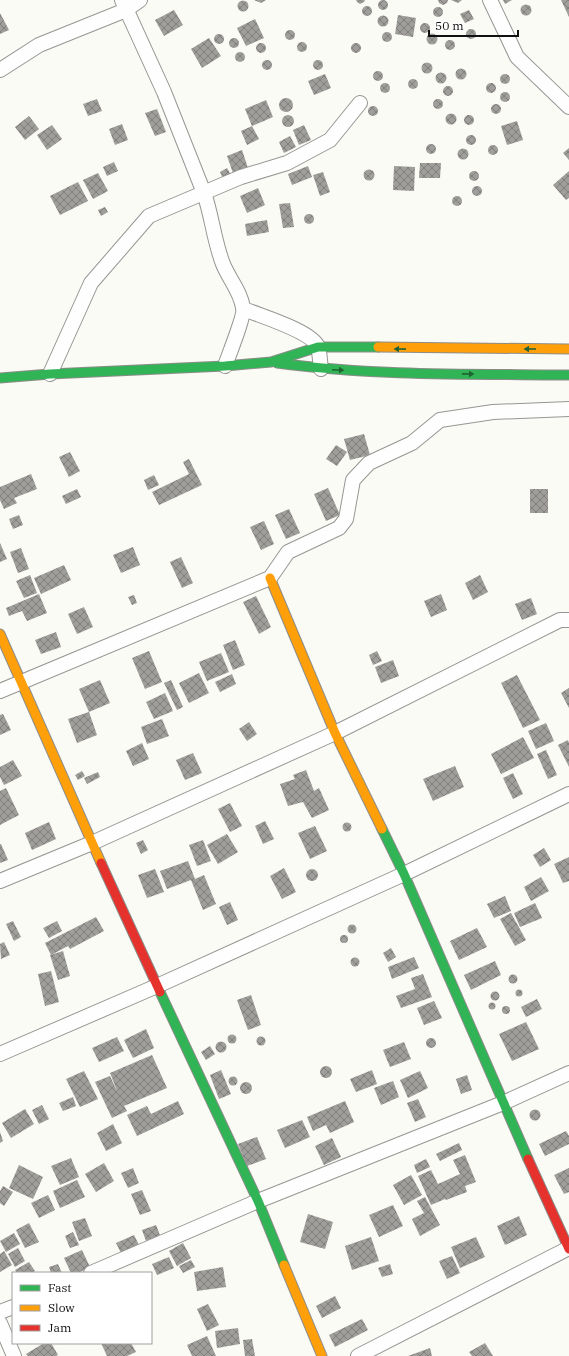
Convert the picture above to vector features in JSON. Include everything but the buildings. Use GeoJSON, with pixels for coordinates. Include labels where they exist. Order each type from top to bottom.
{"type":"FeatureCollection","features":[{"type":"Feature","properties":{"kind":"street"},"geometry":{"type":"LineString","coordinates":[[0,70],[40,45],[124,5],[140,0]]}},
{"type":"Feature","properties":{"kind":"street"},"geometry":{"type":"LineString","coordinates":[[490,0],[517,57],[569,107]]}},
{"type":"Feature","properties":{"kind":"street"},"geometry":{"type":"LineString","coordinates":[[124,5],[164,92],[204,193],[209,208],[216,244],[244,310],[225,366]]}},
{"type":"Feature","properties":{"kind":"street"},"geometry":{"type":"LineString","coordinates":[[50,374],[91,283],[149,216],[241,177],[287,163],[330,140],[360,102]]}},
{"type":"Feature","properties":{"kind":"street"},"geometry":{"type":"LineString","coordinates":[[244,310],[305,333],[314,341],[318,348],[321,369]]}},
{"type":"Feature","properties":{"kind":"street"},"geometry":{"type":"LineString","coordinates":[[0,378],[50,374],[225,366],[271,362],[318,348],[569,349]]}},
{"type":"Feature","properties":{"kind":"street"},"geometry":{"type":"LineString","coordinates":[[271,362],[321,369],[402,373],[569,375]]}},
{"type":"Feature","properties":{"kind":"street"},"geometry":{"type":"LineString","coordinates":[[0,691],[270,578],[288,552],[339,528],[346,519],[353,480],[369,463],[412,443],[440,420],[493,412],[569,409]]}},
{"type":"Feature","properties":{"kind":"street"},"geometry":{"type":"LineString","coordinates":[[270,578],[336,733],[404,874],[503,1103],[569,1248],[358,1356]]}},
{"type":"Feature","properties":{"kind":"street"},"geometry":{"type":"LineString","coordinates":[[0,881],[92,843],[336,733],[560,620],[569,620]]}},
{"type":"Feature","properties":{"kind":"street"},"geometry":{"type":"LineString","coordinates":[[0,634],[157,986],[258,1201],[322,1356]]}},
{"type":"Feature","properties":{"kind":"street"},"geometry":{"type":"LineString","coordinates":[[0,1054],[157,986],[404,874],[569,794]]}},
{"type":"Feature","properties":{"kind":"street"},"geometry":{"type":"LineString","coordinates":[[93,1272],[258,1201],[503,1103],[569,1074]]}},
{"type":"Feature","properties":{"kind":"street"},"geometry":{"type":"LineString","coordinates":[[0,1312],[12,1307]]}},
{"type":"Feature","properties":{"kind":"street"},"geometry":{"type":"LineString","coordinates":[[0,1323],[14,1356]]}},
{"type":"Feature","properties":{"kind":"traffic: fast"},"geometry":{"type":"LineString","coordinates":[[0,378],[50,374],[225,366],[271,362],[318,347],[378,347]]}},
{"type":"Feature","properties":{"kind":"traffic: fast"},"geometry":{"type":"LineString","coordinates":[[277,363],[386,372],[569,375]]}},
{"type":"Feature","properties":{"kind":"traffic: fast"},"geometry":{"type":"LineString","coordinates":[[382,829],[404,874],[528,1159]]}},
{"type":"Feature","properties":{"kind":"traffic: fast"},"geometry":{"type":"LineString","coordinates":[[160,992],[258,1201],[284,1265]]}},
{"type":"Feature","properties":{"kind":"traffic: slow"},"geometry":{"type":"LineString","coordinates":[[378,347],[569,349]]}},
{"type":"Feature","properties":{"kind":"traffic: slow"},"geometry":{"type":"LineString","coordinates":[[270,578],[335,733],[382,829]]}},
{"type":"Feature","properties":{"kind":"traffic: slow"},"geometry":{"type":"LineString","coordinates":[[0,634],[101,863]]}},
{"type":"Feature","properties":{"kind":"traffic: slow"},"geometry":{"type":"LineString","coordinates":[[284,1265],[322,1356]]}},
{"type":"Feature","properties":{"kind":"traffic: jam"},"geometry":{"type":"LineString","coordinates":[[101,863],[160,992]]}},
{"type":"Feature","properties":{"kind":"traffic: jam"},"geometry":{"type":"LineString","coordinates":[[528,1159],[569,1249]]}}]}
